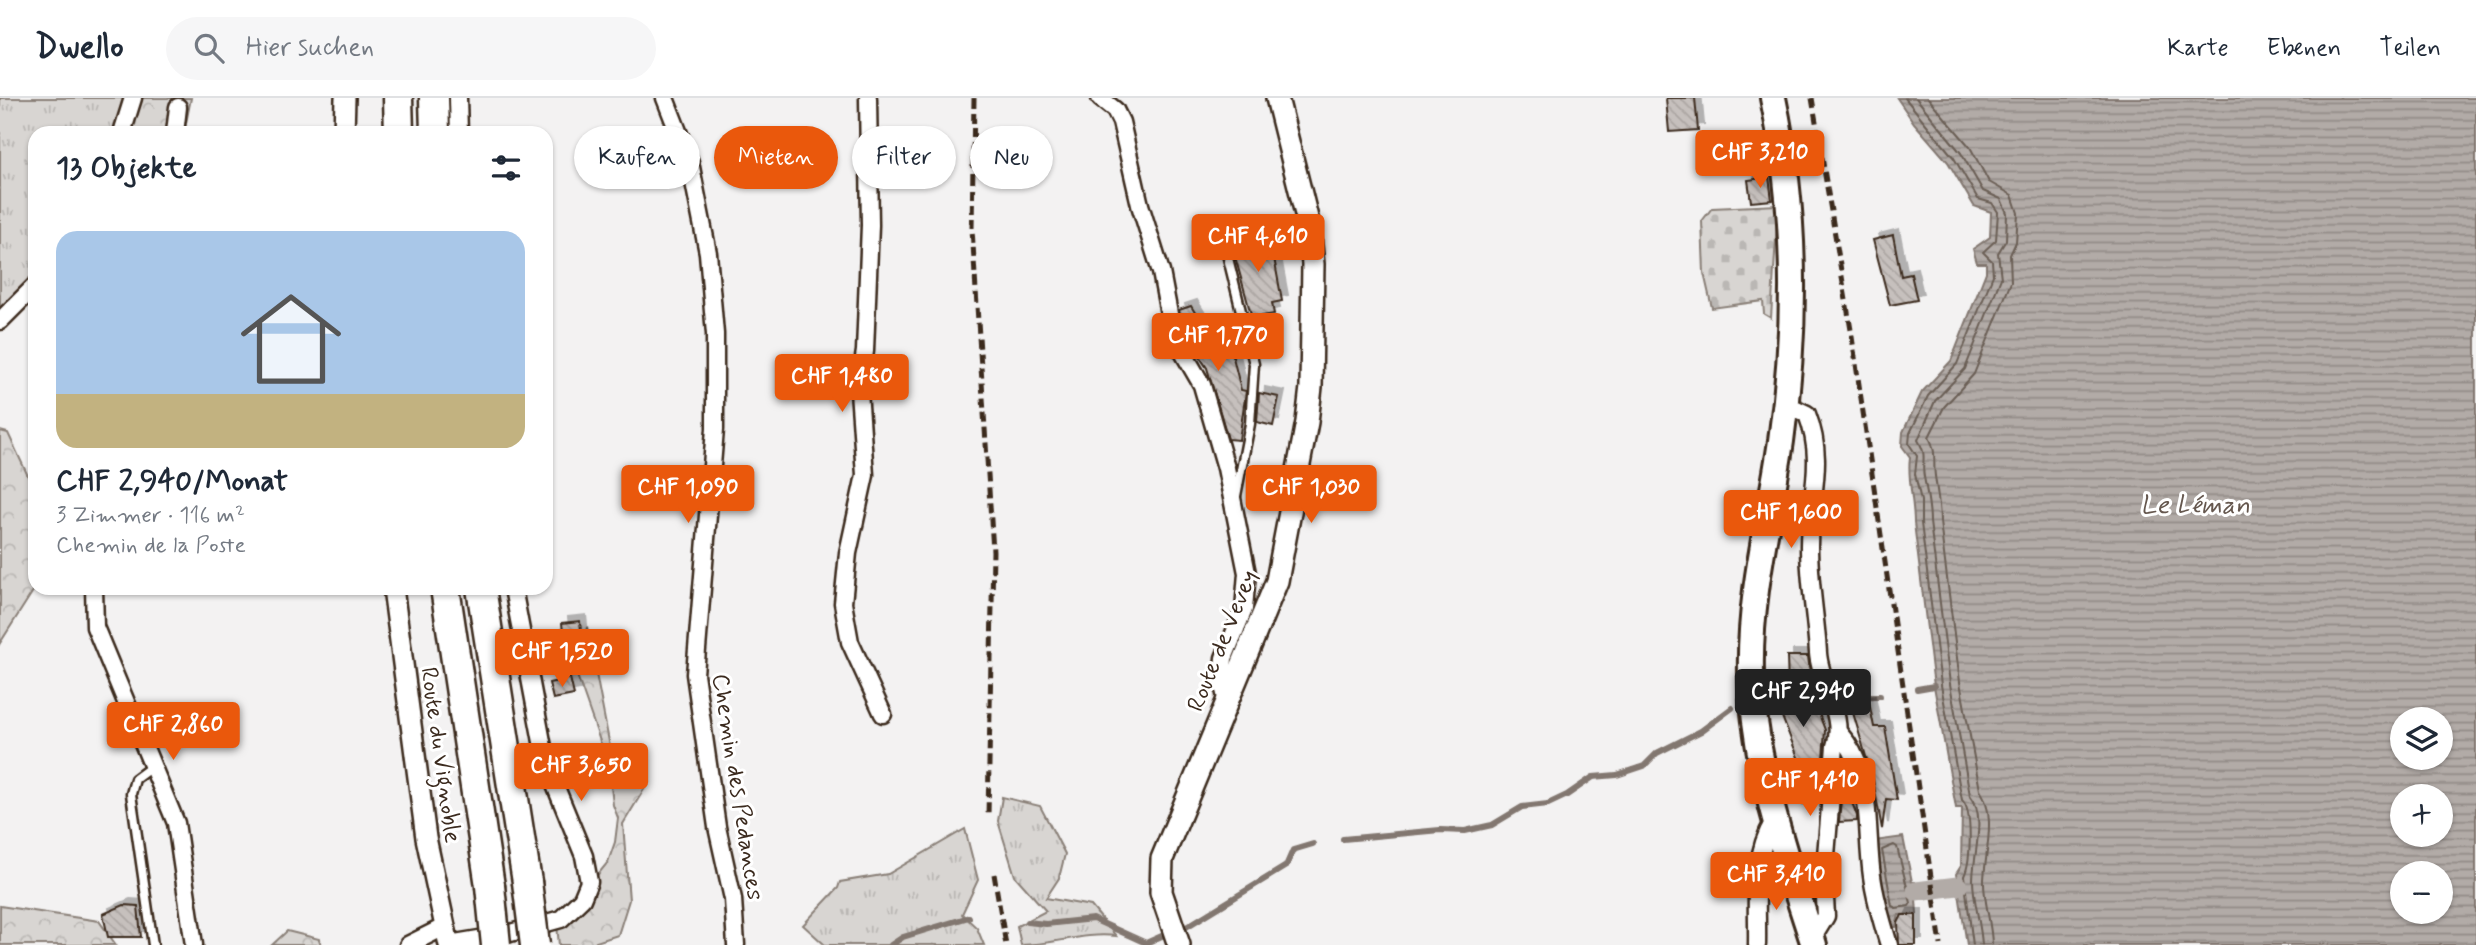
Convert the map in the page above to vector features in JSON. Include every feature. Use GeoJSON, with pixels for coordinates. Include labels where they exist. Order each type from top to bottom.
{"type":"FeatureCollection","features":[{"type":"Feature","properties":{"kind":"highway"},"geometry":{"type":"LineString","coordinates":[[398,98],[399,126]]}},
{"type":"Feature","properties":{"kind":"highway"},"geometry":{"type":"LineString","coordinates":[[434,98],[435,126]]}},
{"type":"Feature","properties":{"kind":"highway"},"geometry":{"type":"LineString","coordinates":[[446,595],[499,942]]}},
{"type":"Feature","properties":{"kind":"highway"},"geometry":{"type":"LineString","coordinates":[[482,595],[535,945]]}},
{"type":"Feature","properties":{"kind":"main road","name":"Route de Vevey"},"geometry":{"type":"LineString","coordinates":[[1179,945],[1161,892],[1162,859],[1266,614],[1283,563],[1311,387],[1314,289],[1309,226],[1277,98]]}},
{"type":"Feature","properties":{"kind":"main road"},"geometry":{"type":"LineString","coordinates":[[1773,98],[1789,191],[1793,302],[1786,404],[1755,600],[1751,674],[1757,746],[1774,821],[1813,942]]}},
{"type":"Feature","properties":{"kind":"street"},"geometry":{"type":"LineString","coordinates":[[124,126],[133,98]]}},
{"type":"Feature","properties":{"kind":"street"},"geometry":{"type":"LineString","coordinates":[[344,126],[345,98]]}},
{"type":"Feature","properties":{"kind":"street"},"geometry":{"type":"LineString","coordinates":[[458,98],[459,126]]}},
{"type":"Feature","properties":{"kind":"street","name":"Chemin des Pedances"},"geometry":{"type":"LineString","coordinates":[[665,98],[690,162],[708,253],[715,334],[715,429],[695,674],[717,827],[733,899],[736,945]]}},
{"type":"Feature","properties":{"kind":"street"},"geometry":{"type":"LineString","coordinates":[[868,98],[870,225],[865,351],[859,391],[865,475],[848,553],[843,603],[849,642],[883,714]]}},
{"type":"Feature","properties":{"kind":"street"},"geometry":{"type":"LineString","coordinates":[[1100,98],[1115,110],[1121,122],[1140,205],[1161,272],[1173,335],[1202,385],[1234,509],[1247,573],[1244,609],[1224,658],[1222,680],[1227,703]]}},
{"type":"Feature","properties":{"kind":"street"},"geometry":{"type":"LineString","coordinates":[[177,126],[178,107]]}},
{"type":"Feature","properties":{"kind":"street"},"geometry":{"type":"LineString","coordinates":[[0,321],[28,293]]}},
{"type":"Feature","properties":{"kind":"street"},"geometry":{"type":"LineString","coordinates":[[1786,404],[1807,414],[1816,438],[1817,480],[1809,546],[1819,659],[1840,734],[1852,749],[1861,773],[1872,878],[1889,945]]}},
{"type":"Feature","properties":{"kind":"street"},"geometry":{"type":"LineString","coordinates":[[94,595],[95,627],[176,823],[194,945]]}},
{"type":"Feature","properties":{"kind":"street","name":"Route du Vignoble"},"geometry":{"type":"LineString","coordinates":[[394,595],[426,838],[448,939]]}},
{"type":"Feature","properties":{"kind":"street"},"geometry":{"type":"LineString","coordinates":[[408,945],[448,939],[499,942],[561,919],[582,899],[589,882],[584,856],[546,763],[514,595]]}},
{"type":"Feature","properties":{"kind":"street"},"geometry":{"type":"LineString","coordinates":[[1813,942],[1826,916],[1825,865],[1835,746],[1840,734]]}},
{"type":"Feature","properties":{"kind":"street"},"geometry":{"type":"LineString","coordinates":[[1757,945],[1758,862],[1762,841],[1774,821]]}},
{"type":"Feature","properties":{"kind":"lane"},"geometry":{"type":"LineString","coordinates":[[1226,250],[1254,364],[1251,424],[1234,509]]}},
{"type":"Feature","properties":{"kind":"lane"},"geometry":{"type":"LineString","coordinates":[[153,945],[131,794],[135,779],[154,765]]}},
{"type":"Feature","properties":{"kind":"green space"},"geometry":{"type":"Polygon","coordinates":[[[0,98],[134,98],[127,126],[28,126],[28,296],[0,320],[0,98]]]}},
{"type":"Feature","properties":{"kind":"green space"},"geometry":{"type":"Polygon","coordinates":[[[134,98],[191,98],[185,126],[127,126],[134,98]]]}},
{"type":"Feature","properties":{"kind":"green space"},"geometry":{"type":"Polygon","coordinates":[[[1778,205],[1771,318],[1764,314],[1763,301],[1712,308],[1704,273],[1702,221],[1712,208],[1778,205]]]}},
{"type":"Feature","properties":{"kind":"green space"},"geometry":{"type":"Polygon","coordinates":[[[0,431],[8,433],[28,476],[28,595],[31,595],[0,643],[0,431]]]}},
{"type":"Feature","properties":{"kind":"green space"},"geometry":{"type":"Polygon","coordinates":[[[587,627],[611,752],[640,762],[646,786],[623,824],[629,900],[618,935],[587,945],[559,945],[557,925],[608,862],[615,842],[618,818],[613,805],[609,767],[578,678],[587,627]]]}},
{"type":"Feature","properties":{"kind":"green space"},"geometry":{"type":"Polygon","coordinates":[[[1002,797],[1040,806],[1065,854],[1059,878],[1046,898],[1091,906],[1116,936],[1092,936],[1021,945],[1017,926],[1046,911],[1015,876],[998,821],[1002,797]]]}},
{"type":"Feature","properties":{"kind":"green space"},"geometry":{"type":"Polygon","coordinates":[[[965,829],[978,880],[962,914],[977,928],[984,945],[825,945],[803,925],[838,888],[840,882],[888,874],[965,829]]]}},
{"type":"Feature","properties":{"kind":"green space"},"geometry":{"type":"Polygon","coordinates":[[[0,906],[99,921],[116,945],[0,945],[0,906]]]}},
{"type":"Feature","properties":{"kind":"green space"},"geometry":{"type":"Polygon","coordinates":[[[287,931],[319,939],[321,945],[272,945],[287,931]]]}},
{"type":"Feature","properties":{"kind":"water","name":"Le Léman"},"geometry":{"type":"Polygon","coordinates":[[[1897,98],[2476,98],[2476,945],[1967,945],[1956,874],[1961,866],[1962,808],[1956,808],[1934,686],[1914,523],[1910,457],[1902,446],[1903,432],[1922,392],[1951,361],[1986,272],[1986,263],[1977,263],[1973,249],[1990,237],[1991,212],[1974,206],[1948,162],[1914,123],[1897,98]]]}},
{"type":"Feature","properties":{"kind":"water"},"geometry":{"type":"Polygon","coordinates":[[[1903,837],[1912,882],[1915,882],[1917,914],[1899,915],[1896,927],[1890,927],[1878,876],[1874,841],[1903,837]]]}},
{"type":"Feature","properties":{"kind":"building"},"geometry":{"type":"Polygon","coordinates":[[[1666,98],[1695,98],[1698,130],[1669,132],[1666,98]]]}},
{"type":"Feature","properties":{"kind":"building"},"geometry":{"type":"Polygon","coordinates":[[[1769,177],[1772,200],[1751,202],[1748,180],[1769,177]]]}},
{"type":"Feature","properties":{"kind":"building"},"geometry":{"type":"Polygon","coordinates":[[[1893,235],[1901,276],[1911,274],[1917,300],[1890,305],[1873,240],[1893,235]]]}},
{"type":"Feature","properties":{"kind":"building"},"geometry":{"type":"Polygon","coordinates":[[[1270,236],[1282,301],[1272,303],[1274,314],[1252,318],[1231,242],[1270,236]]]}},
{"type":"Feature","properties":{"kind":"building"},"geometry":{"type":"Polygon","coordinates":[[[1191,306],[1219,352],[1231,349],[1241,390],[1246,391],[1239,440],[1228,439],[1207,368],[1183,331],[1179,310],[1191,306]]]}},
{"type":"Feature","properties":{"kind":"building"},"geometry":{"type":"Polygon","coordinates":[[[1259,393],[1279,397],[1273,426],[1257,422],[1259,393]]]}},
{"type":"Feature","properties":{"kind":"building"},"geometry":{"type":"Polygon","coordinates":[[[580,621],[582,640],[564,642],[562,623],[580,621]]]}},
{"type":"Feature","properties":{"kind":"building"},"geometry":{"type":"Polygon","coordinates":[[[1787,656],[1808,656],[1813,698],[1825,730],[1820,803],[1796,804],[1794,765],[1801,765],[1773,694],[1788,688],[1787,656]]]}},
{"type":"Feature","properties":{"kind":"building"},"geometry":{"type":"Polygon","coordinates":[[[570,678],[574,695],[553,699],[549,683],[570,678]]]}},
{"type":"Feature","properties":{"kind":"building"},"geometry":{"type":"Polygon","coordinates":[[[1869,702],[1874,727],[1885,727],[1897,800],[1886,799],[1882,829],[1873,780],[1851,706],[1869,702]]]}},
{"type":"Feature","properties":{"kind":"building"},"geometry":{"type":"Polygon","coordinates":[[[1843,778],[1857,816],[1857,821],[1839,822],[1843,778]]]}},
{"type":"Feature","properties":{"kind":"building"},"geometry":{"type":"Polygon","coordinates":[[[124,905],[138,906],[141,937],[108,937],[103,914],[124,905]]]}},
{"type":"Feature","properties":{"kind":"building"},"geometry":{"type":"Polygon","coordinates":[[[1902,915],[1916,915],[1916,945],[1899,945],[1898,923],[1902,915]]]}},
{"type":"Feature","properties":{"kind":"waterway"},"geometry":{"type":"LineString","coordinates":[[1777,685],[1795,685]]}},
{"type":"Feature","properties":{"kind":"waterway"},"geometry":{"type":"LineString","coordinates":[[1917,689],[1934,686]]}},
{"type":"Feature","properties":{"kind":"waterway"},"geometry":{"type":"LineString","coordinates":[[1805,690],[1821,694]]}},
{"type":"Feature","properties":{"kind":"waterway"},"geometry":{"type":"LineString","coordinates":[[1834,697],[1880,696]]}},
{"type":"Feature","properties":{"kind":"waterway"},"geometry":{"type":"LineString","coordinates":[[1343,839],[1440,830],[1465,831],[1492,825],[1522,807],[1548,804],[1567,795],[1593,777],[1617,775],[1644,766],[1657,753],[1701,731],[1732,708]]}},
{"type":"Feature","properties":{"kind":"waterway"},"geometry":{"type":"LineString","coordinates":[[1183,929],[1286,866],[1293,850],[1313,844]]}},
{"type":"Feature","properties":{"kind":"waterway"},"geometry":{"type":"LineString","coordinates":[[1916,891],[1958,886]]}},
{"type":"Feature","properties":{"kind":"waterway"},"geometry":{"type":"LineString","coordinates":[[891,945],[903,937],[969,917]]}},
{"type":"Feature","properties":{"kind":"waterway"},"geometry":{"type":"LineString","coordinates":[[1027,922],[1046,924],[1093,919],[1146,943],[1164,935]]}},
{"type":"Feature","properties":{"kind":"railway"},"geometry":{"type":"LineString","coordinates":[[974,98],[972,229],[993,551],[988,816]]}},
{"type":"Feature","properties":{"kind":"railway"},"geometry":{"type":"LineString","coordinates":[[1812,98],[1851,330],[1941,945]]}},
{"type":"Feature","properties":{"kind":"railway"},"geometry":{"type":"LineString","coordinates":[[994,874],[1006,945]]}}]}
